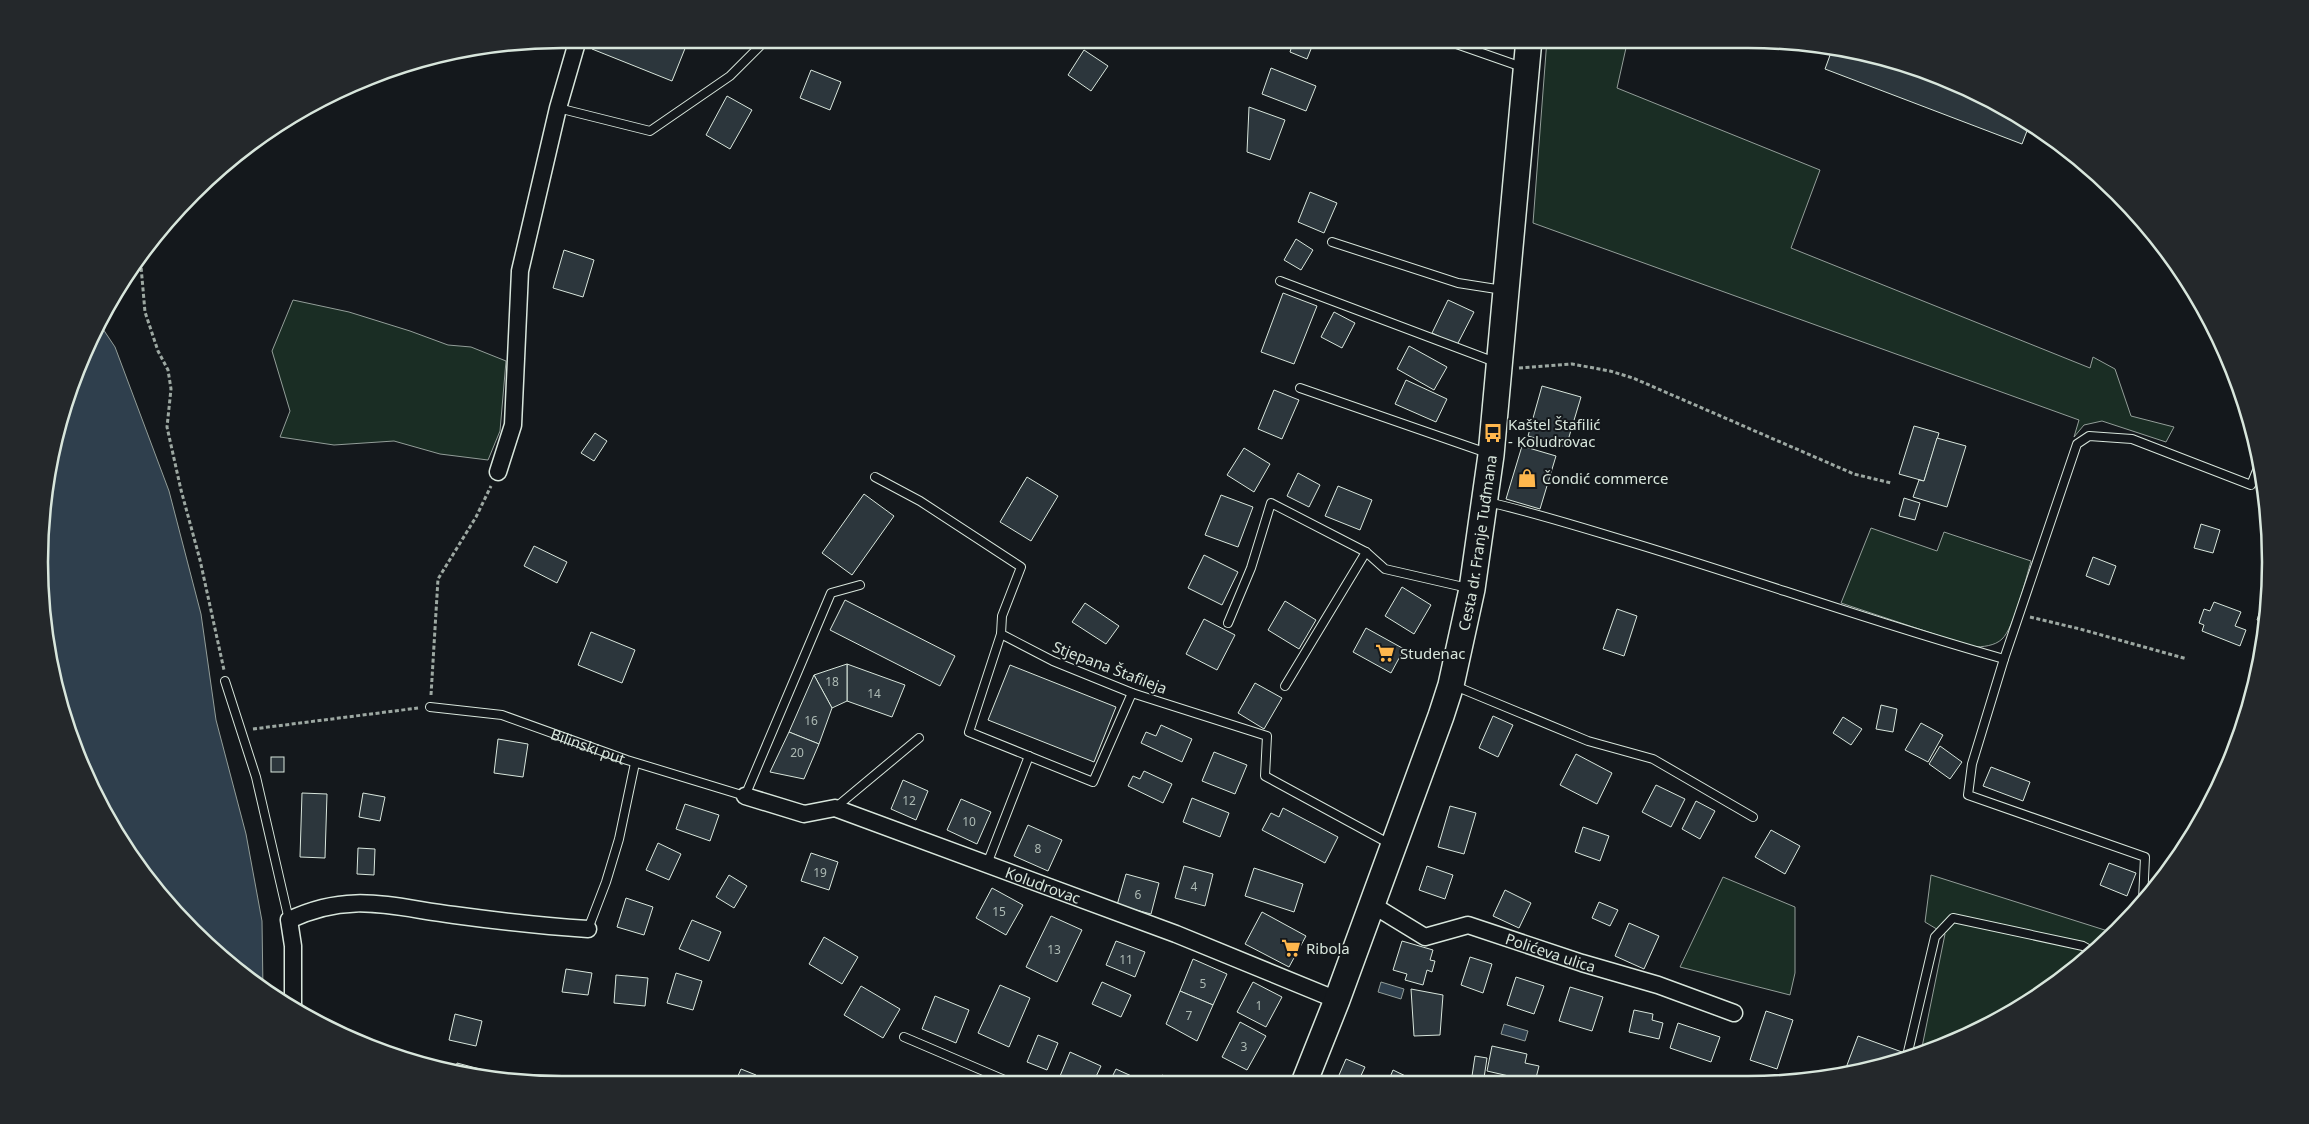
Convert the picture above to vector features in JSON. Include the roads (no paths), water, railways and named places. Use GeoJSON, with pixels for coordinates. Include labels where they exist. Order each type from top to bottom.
{"type":"FeatureCollection","features":[{"type":"Feature","properties":{"kind":"main road","name":"Cesta dr. Franje Tuđmana"},"geometry":{"type":"LineString","coordinates":[[1307,1076],[1337,1000],[1392,845],[1441,716],[1451,685],[1472,589],[1486,502],[1491,455],[1528,48]]}},
{"type":"Feature","properties":{"kind":"street"},"geometry":{"type":"LineString","coordinates":[[498,472],[514,425],[520,271],[558,108],[575,48]]}},
{"type":"Feature","properties":{"kind":"street"},"geometry":{"type":"LineString","coordinates":[[745,796],[804,814],[836,808]]}},
{"type":"Feature","properties":{"kind":"street","name":"Koludrovac"},"geometry":{"type":"LineString","coordinates":[[836,808],[1176,934],[1337,1000]]}},
{"type":"Feature","properties":{"kind":"street"},"geometry":{"type":"LineString","coordinates":[[293,1001],[293,946],[289,920],[324,906],[367,902],[472,918],[588,929]]}},
{"type":"Feature","properties":{"kind":"street","name":"Polićeva ulica"},"geometry":{"type":"LineString","coordinates":[[1371,904],[1425,937],[1468,925],[1582,963],[1658,985],[1734,1013]]}},
{"type":"Feature","properties":{"kind":"lane"},"geometry":{"type":"LineString","coordinates":[[558,108],[650,131],[730,76],[758,48]]}},
{"type":"Feature","properties":{"kind":"lane"},"geometry":{"type":"LineString","coordinates":[[1467,48],[1526,69]]}},
{"type":"Feature","properties":{"kind":"lane"},"geometry":{"type":"LineString","coordinates":[[1332,242],[1458,283],[1506,290]]}},
{"type":"Feature","properties":{"kind":"lane"},"geometry":{"type":"LineString","coordinates":[[1280,281],[1499,366]]}},
{"type":"Feature","properties":{"kind":"lane"},"geometry":{"type":"LineString","coordinates":[[1300,388],[1491,455]]}},
{"type":"Feature","properties":{"kind":"lane"},"geometry":{"type":"LineString","coordinates":[[2143,890],[2144,857],[1968,795],[1972,764],[2004,659],[2077,444],[2088,436],[2132,439],[2251,485],[2254,477]]}},
{"type":"Feature","properties":{"kind":"lane"},"geometry":{"type":"LineString","coordinates":[[875,477],[920,501],[1021,567],[1002,616],[1001,634],[969,732],[1093,782],[1132,693]]}},
{"type":"Feature","properties":{"kind":"lane"},"geometry":{"type":"LineString","coordinates":[[1486,502],[1673,555],[1764,583],[1907,632],[2004,659]]}},
{"type":"Feature","properties":{"kind":"lane"},"geometry":{"type":"LineString","coordinates":[[1228,624],[1251,568],[1271,503],[1366,552],[1385,569],[1472,589]]}},
{"type":"Feature","properties":{"kind":"lane"},"geometry":{"type":"LineString","coordinates":[[1286,686],[1366,552]]}},
{"type":"Feature","properties":{"kind":"lane"},"geometry":{"type":"LineString","coordinates":[[745,796],[832,593],[860,585]]}},
{"type":"Feature","properties":{"kind":"lane","name":"Stjepana Štafileja"},"geometry":{"type":"LineString","coordinates":[[1001,634],[1053,661],[1132,693],[1266,736],[1265,776],[1392,845]]}},
{"type":"Feature","properties":{"kind":"lane"},"geometry":{"type":"LineString","coordinates":[[225,680],[256,777],[289,920]]}},
{"type":"Feature","properties":{"kind":"lane"},"geometry":{"type":"LineString","coordinates":[[1451,685],[1588,741],[1653,759],[1753,817]]}},
{"type":"Feature","properties":{"kind":"lane","name":"Bilinski put"},"geometry":{"type":"LineString","coordinates":[[430,707],[502,715],[635,763],[745,796]]}},
{"type":"Feature","properties":{"kind":"lane"},"geometry":{"type":"LineString","coordinates":[[836,808],[919,738]]}},
{"type":"Feature","properties":{"kind":"lane"},"geometry":{"type":"LineString","coordinates":[[987,864],[1029,756]]}},
{"type":"Feature","properties":{"kind":"lane"},"geometry":{"type":"LineString","coordinates":[[588,929],[606,882],[619,839],[635,763]]}},
{"type":"Feature","properties":{"kind":"lane"},"geometry":{"type":"LineString","coordinates":[[1908,1050],[1934,937],[1953,918],[2087,948]]}},
{"type":"Feature","properties":{"kind":"lane"},"geometry":{"type":"LineString","coordinates":[[904,1037],[995,1076]]}},
{"type":"Feature","properties":{"kind":"water"},"geometry":{"type":"Polygon","coordinates":[[[103,329],[115,347],[169,491],[201,614],[216,720],[246,834],[262,921],[263,980],[223,949],[198,926],[175,901],[134,848],[116,819],[87,759],[65,695],[57,662],[49,596],[49,528],[52,495],[65,429],[87,365],[103,329]]]}},
{"type":"Feature","properties":{"kind":"water"},"geometry":{"type":"Polygon","coordinates":[[[1381,982],[1404,989],[1401,999],[1378,992],[1381,982]]]}},
{"type":"Feature","properties":{"kind":"water"},"geometry":{"type":"Polygon","coordinates":[[[1504,1024],[1528,1031],[1525,1041],[1501,1034],[1504,1024]]]}},
{"type":"Feature","properties":{"kind":"place","name":"Kaštel Štafilić - Koludrovac"},"geometry":{"type":"Point","coordinates":[1493,433]}},
{"type":"Feature","properties":{"kind":"place","name":"Čondić commerce"},"geometry":{"type":"Point","coordinates":[1527,478]}},
{"type":"Feature","properties":{"kind":"place","name":"Studenac"},"geometry":{"type":"Point","coordinates":[1385,653]}},
{"type":"Feature","properties":{"kind":"place","name":"Ribola"},"geometry":{"type":"Point","coordinates":[1291,948]}}]}
